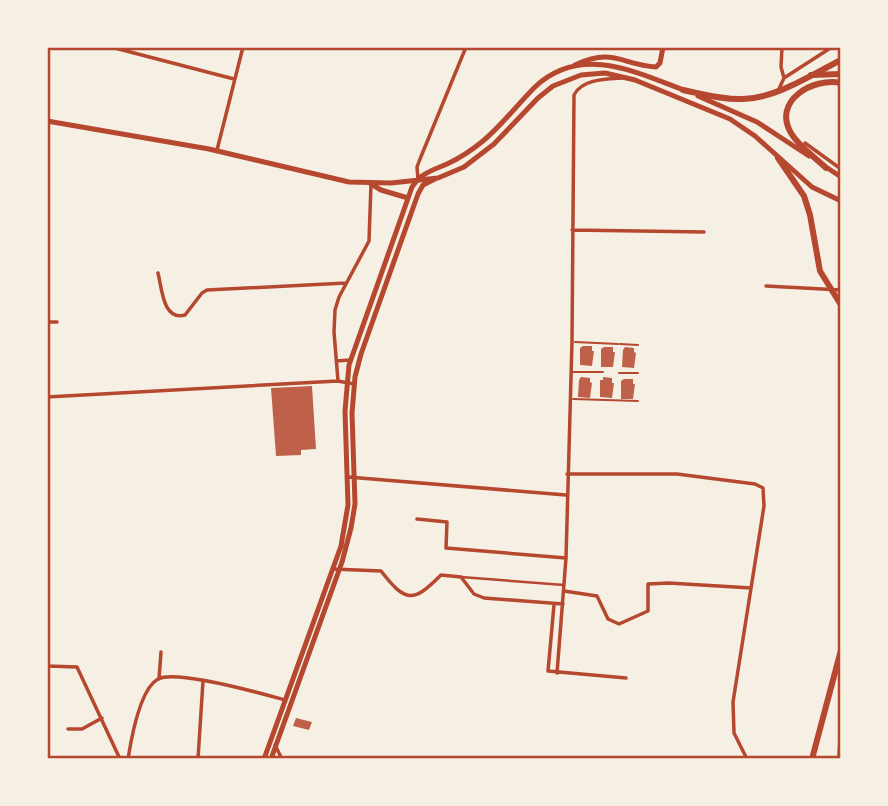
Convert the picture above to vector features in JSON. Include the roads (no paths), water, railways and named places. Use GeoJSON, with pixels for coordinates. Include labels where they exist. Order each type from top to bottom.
{"type":"FeatureCollection","features":[{"type":"Feature","properties":{"kind":"main road"},"geometry":{"type":"LineString","coordinates":[[351,383],[350,360],[408,198],[418,179],[426,172],[472,150],[538,85],[555,74],[595,58],[611,56],[656,67],[660,62],[663,47]]}},
{"type":"Feature","properties":{"kind":"main road"},"geometry":{"type":"LineString","coordinates":[[683,90],[737,99],[758,98],[841,60]]}},
{"type":"Feature","properties":{"kind":"main road"},"geometry":{"type":"LineString","coordinates":[[575,66],[617,66],[736,111],[841,177]]}},
{"type":"Feature","properties":{"kind":"main road"},"geometry":{"type":"LineString","coordinates":[[264,759],[336,569],[352,477],[345,411],[351,383],[418,194],[425,184],[464,167],[481,155],[538,98],[561,82],[587,74],[605,73],[628,78],[717,112],[758,138],[812,187],[841,201]]}},
{"type":"Feature","properties":{"kind":"main road"},"geometry":{"type":"LineString","coordinates":[[811,75],[841,74]]}},
{"type":"Feature","properties":{"kind":"main road"},"geometry":{"type":"LineString","coordinates":[[826,168],[791,134],[788,111],[798,94],[811,85],[824,81],[841,83]]}},
{"type":"Feature","properties":{"kind":"main road"},"geometry":{"type":"LineString","coordinates":[[47,121],[217,150],[343,181],[371,184],[438,178]]}},
{"type":"Feature","properties":{"kind":"main road"},"geometry":{"type":"LineString","coordinates":[[778,158],[804,196],[820,271],[841,305]]}},
{"type":"Feature","properties":{"kind":"main road"},"geometry":{"type":"LineString","coordinates":[[418,179],[418,194]]}},
{"type":"Feature","properties":{"kind":"main road"},"geometry":{"type":"LineString","coordinates":[[371,184],[408,198]]}},
{"type":"Feature","properties":{"kind":"main road"},"geometry":{"type":"LineString","coordinates":[[812,759],[841,650]]}},
{"type":"Feature","properties":{"kind":"main road"},"geometry":{"type":"LineString","coordinates":[[271,759],[305,653]]}},
{"type":"Feature","properties":{"kind":"main road"},"geometry":{"type":"LineString","coordinates":[[839,759],[841,743]]}},
{"type":"Feature","properties":{"kind":"street"},"geometry":{"type":"LineString","coordinates":[[111,47],[234,79]]}},
{"type":"Feature","properties":{"kind":"street"},"geometry":{"type":"LineString","coordinates":[[217,150],[243,47]]}},
{"type":"Feature","properties":{"kind":"street"},"geometry":{"type":"LineString","coordinates":[[418,179],[417,167],[466,47]]}},
{"type":"Feature","properties":{"kind":"street"},"geometry":{"type":"LineString","coordinates":[[782,47],[781,67],[784,78]]}},
{"type":"Feature","properties":{"kind":"street"},"geometry":{"type":"LineString","coordinates":[[778,91],[784,78],[832,47]]}},
{"type":"Feature","properties":{"kind":"street"},"geometry":{"type":"LineString","coordinates":[[556,673],[566,558],[575,93],[580,86],[589,83],[628,78]]}},
{"type":"Feature","properties":{"kind":"street"},"geometry":{"type":"LineString","coordinates":[[805,144],[841,169]]}},
{"type":"Feature","properties":{"kind":"street"},"geometry":{"type":"LineString","coordinates":[[338,382],[334,314],[336,303],[369,241],[371,184]]}},
{"type":"Feature","properties":{"kind":"street"},"geometry":{"type":"LineString","coordinates":[[572,230],[704,232]]}},
{"type":"Feature","properties":{"kind":"street"},"geometry":{"type":"LineString","coordinates":[[158,273],[167,308],[178,316],[185,315],[207,290],[346,284]]}},
{"type":"Feature","properties":{"kind":"street"},"geometry":{"type":"LineString","coordinates":[[766,286],[841,290]]}},
{"type":"Feature","properties":{"kind":"street"},"geometry":{"type":"LineString","coordinates":[[372,299],[380,302]]}},
{"type":"Feature","properties":{"kind":"street"},"geometry":{"type":"LineString","coordinates":[[47,322],[57,322]]}},
{"type":"Feature","properties":{"kind":"street"},"geometry":{"type":"LineString","coordinates":[[336,362],[350,360]]}},
{"type":"Feature","properties":{"kind":"street"},"geometry":{"type":"LineString","coordinates":[[47,397],[351,383]]}},
{"type":"Feature","properties":{"kind":"street"},"geometry":{"type":"LineString","coordinates":[[567,474],[677,474],[760,486],[764,491],[733,712],[734,733],[747,759]]}},
{"type":"Feature","properties":{"kind":"street"},"geometry":{"type":"LineString","coordinates":[[352,477],[566,495]]}},
{"type":"Feature","properties":{"kind":"street"},"geometry":{"type":"LineString","coordinates":[[417,519],[447,522],[446,548],[566,558]]}},
{"type":"Feature","properties":{"kind":"street"},"geometry":{"type":"LineString","coordinates":[[336,569],[381,571],[396,589],[407,595],[422,593],[441,575],[564,588],[597,596],[610,621],[624,624],[648,611],[648,584],[751,588]]}},
{"type":"Feature","properties":{"kind":"street"},"geometry":{"type":"LineString","coordinates":[[461,577],[474,594],[484,598],[563,604]]}},
{"type":"Feature","properties":{"kind":"street"},"geometry":{"type":"LineString","coordinates":[[554,604],[548,671],[626,678]]}},
{"type":"Feature","properties":{"kind":"street"},"geometry":{"type":"LineString","coordinates":[[128,759],[142,707],[159,679],[160,652]]}},
{"type":"Feature","properties":{"kind":"street"},"geometry":{"type":"LineString","coordinates":[[47,666],[77,667],[120,759]]}},
{"type":"Feature","properties":{"kind":"street"},"geometry":{"type":"LineString","coordinates":[[159,679],[179,677],[203,680],[285,701]]}},
{"type":"Feature","properties":{"kind":"street"},"geometry":{"type":"LineString","coordinates":[[198,759],[203,680]]}},
{"type":"Feature","properties":{"kind":"street"},"geometry":{"type":"LineString","coordinates":[[68,729],[82,729],[103,718]]}},
{"type":"Feature","properties":{"kind":"street"},"geometry":{"type":"LineString","coordinates":[[271,737],[282,759]]}},
{"type":"Feature","properties":{"kind":"lane"},"geometry":{"type":"LineString","coordinates":[[575,342],[638,345]]}},
{"type":"Feature","properties":{"kind":"lane"},"geometry":{"type":"LineString","coordinates":[[571,372],[603,372]]}},
{"type":"Feature","properties":{"kind":"lane"},"geometry":{"type":"LineString","coordinates":[[619,373],[638,373]]}},
{"type":"Feature","properties":{"kind":"lane"},"geometry":{"type":"LineString","coordinates":[[570,399],[638,401]]}}]}
